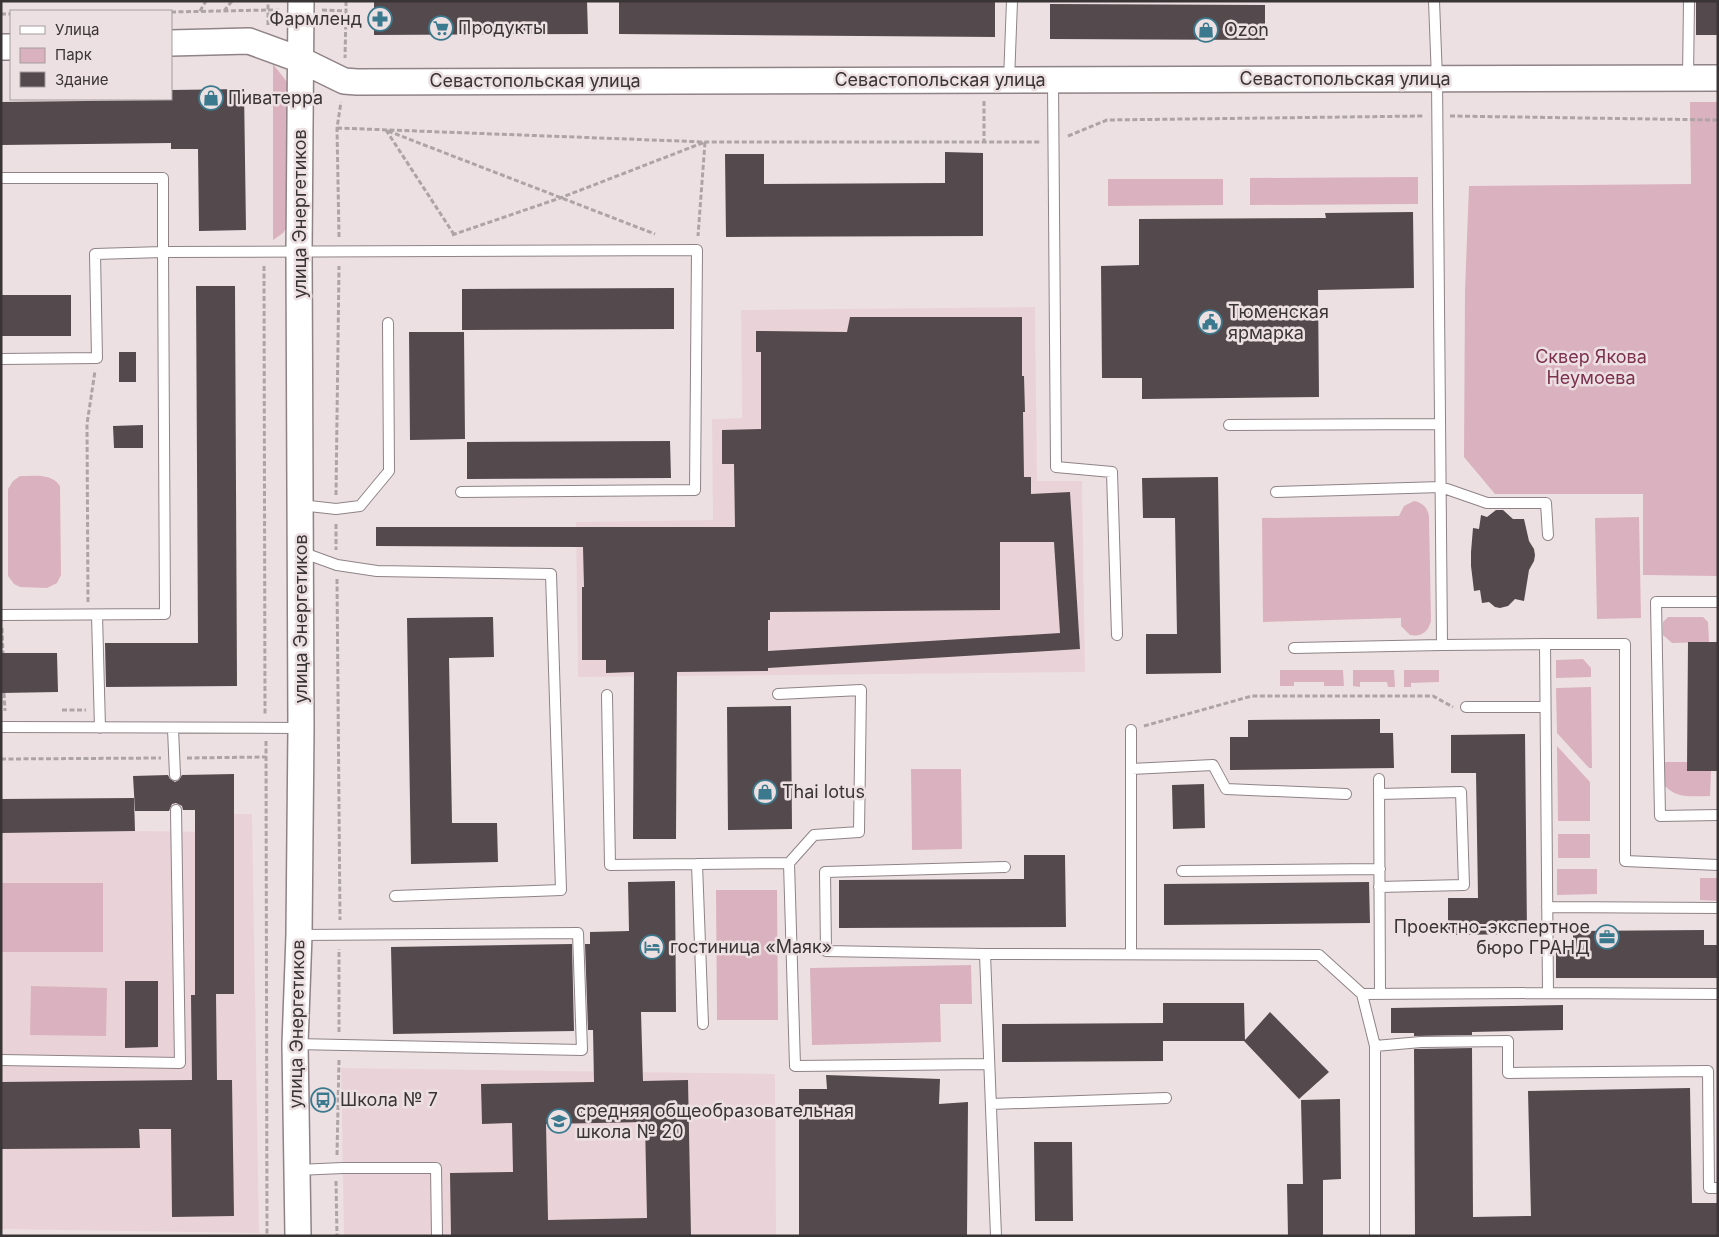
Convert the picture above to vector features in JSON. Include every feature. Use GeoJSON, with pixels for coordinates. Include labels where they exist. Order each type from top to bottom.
{"type":"FeatureCollection","features":[{"type":"Feature","properties":{"kind":"street","name":"улица Энергетиков"},"geometry":{"type":"LineString","coordinates":[[298,1236],[295,1044],[299,935],[301,728],[299,252],[301,1]]}},
{"type":"Feature","properties":{"kind":"street","name":"Севастопольская улица"},"geometry":{"type":"LineString","coordinates":[[172,43],[249,41],[301,60],[344,81],[358,82],[1718,78]]}},
{"type":"Feature","properties":{"kind":"lane"},"geometry":{"type":"LineString","coordinates":[[1010,80],[1012,1]]}},
{"type":"Feature","properties":{"kind":"lane"},"geometry":{"type":"LineString","coordinates":[[1434,1],[1437,79],[1442,645]]}},
{"type":"Feature","properties":{"kind":"lane"},"geometry":{"type":"LineString","coordinates":[[1688,78],[1689,1]]}},
{"type":"Feature","properties":{"kind":"lane"},"geometry":{"type":"LineString","coordinates":[[1053,80],[1056,467],[1112,472],[1117,635]]}},
{"type":"Feature","properties":{"kind":"lane"},"geometry":{"type":"LineString","coordinates":[[1,178],[163,178],[165,614],[2,615]]}},
{"type":"Feature","properties":{"kind":"lane"},"geometry":{"type":"LineString","coordinates":[[1,359],[97,358],[95,254],[163,252],[697,250],[694,490],[462,492]]}},
{"type":"Feature","properties":{"kind":"lane"},"geometry":{"type":"LineString","coordinates":[[300,505],[336,509],[360,506],[389,472],[388,323]]}},
{"type":"Feature","properties":{"kind":"lane"},"geometry":{"type":"LineString","coordinates":[[1229,425],[1440,424]]}},
{"type":"Feature","properties":{"kind":"lane"},"geometry":{"type":"LineString","coordinates":[[1276,492],[1441,487],[1487,503],[1546,503],[1548,535]]}},
{"type":"Feature","properties":{"kind":"lane"},"geometry":{"type":"LineString","coordinates":[[300,551],[336,565],[376,571],[551,574],[561,890],[395,896]]}},
{"type":"Feature","properties":{"kind":"lane"},"geometry":{"type":"LineString","coordinates":[[1718,602],[1656,602],[1660,816],[1718,815]]}},
{"type":"Feature","properties":{"kind":"lane"},"geometry":{"type":"LineString","coordinates":[[92,615],[100,728]]}},
{"type":"Feature","properties":{"kind":"lane"},"geometry":{"type":"LineString","coordinates":[[1544,644],[1548,993]]}},
{"type":"Feature","properties":{"kind":"lane"},"geometry":{"type":"LineString","coordinates":[[1294,648],[1625,644],[1625,861],[1718,864]]}},
{"type":"Feature","properties":{"kind":"lane"},"geometry":{"type":"LineString","coordinates":[[778,694],[861,690],[859,832],[814,835],[789,863],[795,1066],[989,1064]]}},
{"type":"Feature","properties":{"kind":"lane"},"geometry":{"type":"LineString","coordinates":[[607,695],[610,865],[789,863]]}},
{"type":"Feature","properties":{"kind":"lane"},"geometry":{"type":"LineString","coordinates":[[1466,707],[1545,707]]}},
{"type":"Feature","properties":{"kind":"lane"},"geometry":{"type":"LineString","coordinates":[[1,727],[301,728]]}},
{"type":"Feature","properties":{"kind":"lane"},"geometry":{"type":"LineString","coordinates":[[172,729],[174,775]]}},
{"type":"Feature","properties":{"kind":"lane"},"geometry":{"type":"LineString","coordinates":[[1131,730],[1131,953]]}},
{"type":"Feature","properties":{"kind":"lane"},"geometry":{"type":"LineString","coordinates":[[1131,769],[1213,765],[1226,789],[1346,794]]}},
{"type":"Feature","properties":{"kind":"lane"},"geometry":{"type":"LineString","coordinates":[[1379,779],[1380,994]]}},
{"type":"Feature","properties":{"kind":"lane"},"geometry":{"type":"LineString","coordinates":[[1379,794],[1461,792],[1464,885],[1380,887]]}},
{"type":"Feature","properties":{"kind":"lane"},"geometry":{"type":"LineString","coordinates":[[1,1060],[180,1063],[176,810]]}},
{"type":"Feature","properties":{"kind":"lane"},"geometry":{"type":"LineString","coordinates":[[697,864],[703,1024]]}},
{"type":"Feature","properties":{"kind":"lane"},"geometry":{"type":"LineString","coordinates":[[1005,867],[825,872],[826,951],[985,954],[1319,954],[1362,994],[1374,1046],[1375,1236]]}},
{"type":"Feature","properties":{"kind":"lane"},"geometry":{"type":"LineString","coordinates":[[1182,871],[1380,869]]}},
{"type":"Feature","properties":{"kind":"lane"},"geometry":{"type":"LineString","coordinates":[[1547,907],[1718,908]]}},
{"type":"Feature","properties":{"kind":"lane"},"geometry":{"type":"LineString","coordinates":[[295,1044],[582,1050],[578,934],[299,935]]}},
{"type":"Feature","properties":{"kind":"lane"},"geometry":{"type":"LineString","coordinates":[[985,954],[996,1236]]}},
{"type":"Feature","properties":{"kind":"lane"},"geometry":{"type":"LineString","coordinates":[[1362,994],[1718,994]]}},
{"type":"Feature","properties":{"kind":"lane"},"geometry":{"type":"LineString","coordinates":[[1374,1046],[1420,1042],[1508,1041],[1508,1073],[1708,1071],[1710,1188],[1718,1188]]}},
{"type":"Feature","properties":{"kind":"lane"},"geometry":{"type":"LineString","coordinates":[[991,1104],[1166,1098]]}},
{"type":"Feature","properties":{"kind":"lane"},"geometry":{"type":"LineString","coordinates":[[296,1170],[436,1168],[437,1236]]}},
{"type":"Feature","properties":{"kind":"path"},"geometry":{"type":"LineString","coordinates":[[200,11],[206,1]]}},
{"type":"Feature","properties":{"kind":"path"},"geometry":{"type":"LineString","coordinates":[[224,11],[232,1]]}},
{"type":"Feature","properties":{"kind":"path"},"geometry":{"type":"LineString","coordinates":[[172,12],[268,10],[268,1]]}},
{"type":"Feature","properties":{"kind":"path"},"geometry":{"type":"LineString","coordinates":[[346,1],[346,11]]}},
{"type":"Feature","properties":{"kind":"path"},"geometry":{"type":"LineString","coordinates":[[984,80],[984,142]]}},
{"type":"Feature","properties":{"kind":"path"},"geometry":{"type":"LineString","coordinates":[[337,128],[705,142],[1053,142],[1107,120],[1437,115],[1718,120]]}},
{"type":"Feature","properties":{"kind":"path"},"geometry":{"type":"LineString","coordinates":[[385,130],[660,236]]}},
{"type":"Feature","properties":{"kind":"path"},"geometry":{"type":"LineString","coordinates":[[385,130],[465,250]]}},
{"type":"Feature","properties":{"kind":"path"},"geometry":{"type":"LineString","coordinates":[[446,238],[560,198],[705,142]]}},
{"type":"Feature","properties":{"kind":"path"},"geometry":{"type":"LineString","coordinates":[[697,250],[705,142]]}},
{"type":"Feature","properties":{"kind":"path"},"geometry":{"type":"LineString","coordinates":[[264,252],[267,1236]]}},
{"type":"Feature","properties":{"kind":"path"},"geometry":{"type":"LineString","coordinates":[[92,615],[87,424],[97,358]]}},
{"type":"Feature","properties":{"kind":"path"},"geometry":{"type":"LineString","coordinates":[[2,615],[3,653]]}},
{"type":"Feature","properties":{"kind":"path"},"geometry":{"type":"LineString","coordinates":[[4,693],[5,711]]}},
{"type":"Feature","properties":{"kind":"path"},"geometry":{"type":"LineString","coordinates":[[1131,730],[1252,696],[1433,696],[1452,707],[1466,707]]}},
{"type":"Feature","properties":{"kind":"path"},"geometry":{"type":"LineString","coordinates":[[1,759],[266,757]]}},
{"type":"Feature","properties":{"kind":"shaded area"},"geometry":{"type":"Polygon","coordinates":[[[1035,307],[1037,481],[1082,481],[1085,672],[578,677],[576,522],[713,520],[712,419],[742,418],[741,310],[1035,307]]]}},
{"type":"Feature","properties":{"kind":"shaded area"},"geometry":{"type":"Polygon","coordinates":[[[234,814],[252,814],[259,1233],[1,1229],[1,833],[234,832],[234,814]]]}},
{"type":"Feature","properties":{"kind":"shaded area","name":"средняя общеобразовательная школа № 20"},"geometry":{"type":"Polygon","coordinates":[[[341,1068],[775,1074],[776,1236],[344,1236],[341,1068]]]}},
{"type":"Feature","properties":{"kind":"green space"},"geometry":{"type":"Polygon","coordinates":[[[273,64],[287,82],[290,93],[287,227],[283,233],[273,240],[273,64]]]}},
{"type":"Feature","properties":{"kind":"green space","name":"Сквер Якова Неумоева"},"geometry":{"type":"Polygon","coordinates":[[[1690,102],[1718,102],[1718,576],[1643,575],[1643,494],[1495,494],[1464,457],[1465,291],[1469,186],[1691,184],[1690,102]]]}},
{"type":"Feature","properties":{"kind":"green space"},"geometry":{"type":"Polygon","coordinates":[[[1418,177],[1418,204],[1250,205],[1250,178],[1418,177]]]}},
{"type":"Feature","properties":{"kind":"green space"},"geometry":{"type":"Polygon","coordinates":[[[1108,179],[1223,179],[1223,205],[1108,206],[1108,179]]]}},
{"type":"Feature","properties":{"kind":"green space"},"geometry":{"type":"Polygon","coordinates":[[[20,476],[48,477],[60,486],[61,575],[57,583],[47,588],[20,587],[14,584],[8,576],[8,489],[13,481],[20,476]]]}},
{"type":"Feature","properties":{"kind":"green space"},"geometry":{"type":"Polygon","coordinates":[[[1414,501],[1424,506],[1429,516],[1431,621],[1424,633],[1410,635],[1401,626],[1401,618],[1263,622],[1262,518],[1399,516],[1404,506],[1414,501]]]}},
{"type":"Feature","properties":{"kind":"green space"},"geometry":{"type":"Polygon","coordinates":[[[1639,517],[1641,618],[1597,619],[1595,518],[1639,517]]]}},
{"type":"Feature","properties":{"kind":"green space"},"geometry":{"type":"Polygon","coordinates":[[[1668,617],[1703,617],[1708,622],[1709,642],[1672,643],[1663,635],[1663,622],[1668,617]]]}},
{"type":"Feature","properties":{"kind":"green space"},"geometry":{"type":"Polygon","coordinates":[[[1583,659],[1591,668],[1591,677],[1556,678],[1556,660],[1583,659]]]}},
{"type":"Feature","properties":{"kind":"green space"},"geometry":{"type":"Polygon","coordinates":[[[1280,670],[1343,670],[1344,686],[1324,686],[1324,682],[1294,682],[1294,686],[1280,686],[1280,670]]]}},
{"type":"Feature","properties":{"kind":"green space"},"geometry":{"type":"Polygon","coordinates":[[[1353,670],[1394,670],[1395,687],[1388,687],[1387,682],[1360,682],[1360,687],[1353,686],[1353,670]]]}},
{"type":"Feature","properties":{"kind":"green space"},"geometry":{"type":"Polygon","coordinates":[[[1404,670],[1439,670],[1439,682],[1411,683],[1411,687],[1404,687],[1404,670]]]}},
{"type":"Feature","properties":{"kind":"green space"},"geometry":{"type":"Polygon","coordinates":[[[1591,687],[1592,768],[1589,768],[1557,733],[1556,688],[1591,687]]]}},
{"type":"Feature","properties":{"kind":"green space"},"geometry":{"type":"Polygon","coordinates":[[[1557,746],[1590,782],[1590,821],[1558,821],[1557,746]]]}},
{"type":"Feature","properties":{"kind":"green space"},"geometry":{"type":"Polygon","coordinates":[[[1665,762],[1687,762],[1687,771],[1711,771],[1710,796],[1686,796],[1670,790],[1665,786],[1665,762]]]}},
{"type":"Feature","properties":{"kind":"green space"},"geometry":{"type":"Polygon","coordinates":[[[911,769],[961,769],[962,849],[912,850],[911,769]]]}},
{"type":"Feature","properties":{"kind":"green space"},"geometry":{"type":"Polygon","coordinates":[[[1558,834],[1590,834],[1590,858],[1558,858],[1558,834]]]}},
{"type":"Feature","properties":{"kind":"green space"},"geometry":{"type":"Polygon","coordinates":[[[1557,869],[1597,869],[1597,894],[1557,895],[1557,869]]]}},
{"type":"Feature","properties":{"kind":"green space"},"geometry":{"type":"Polygon","coordinates":[[[1700,878],[1718,878],[1718,901],[1700,900],[1700,878]]]}},
{"type":"Feature","properties":{"kind":"green space"},"geometry":{"type":"Polygon","coordinates":[[[1,883],[103,883],[103,952],[1,952],[1,883]]]}},
{"type":"Feature","properties":{"kind":"green space"},"geometry":{"type":"Polygon","coordinates":[[[716,890],[777,890],[778,1020],[717,1020],[716,890]]]}},
{"type":"Feature","properties":{"kind":"green space"},"geometry":{"type":"Polygon","coordinates":[[[971,965],[972,1004],[940,1004],[941,1042],[812,1045],[810,968],[971,965]]]}},
{"type":"Feature","properties":{"kind":"green space"},"geometry":{"type":"Polygon","coordinates":[[[31,986],[107,988],[106,1036],[30,1035],[31,986]]]}},
{"type":"Feature","properties":{"kind":"building"},"geometry":{"type":"Polygon","coordinates":[[[374,1],[587,1],[588,34],[374,35],[374,1]]]}},
{"type":"Feature","properties":{"kind":"building"},"geometry":{"type":"Polygon","coordinates":[[[619,1],[995,2],[995,37],[619,34],[619,1]]]}},
{"type":"Feature","properties":{"kind":"building"},"geometry":{"type":"Polygon","coordinates":[[[1696,1],[1718,1],[1718,35],[1696,35],[1696,1]]]}},
{"type":"Feature","properties":{"kind":"building"},"geometry":{"type":"Polygon","coordinates":[[[1050,4],[1265,5],[1265,40],[1050,39],[1050,4]]]}},
{"type":"Feature","properties":{"kind":"building"},"geometry":{"type":"Polygon","coordinates":[[[244,89],[246,230],[199,231],[198,149],[171,149],[171,143],[1,145],[1,102],[172,100],[172,90],[244,89]]]}},
{"type":"Feature","properties":{"kind":"building"},"geometry":{"type":"Polygon","coordinates":[[[945,152],[983,153],[983,236],[726,237],[725,154],[764,154],[764,184],[945,183],[945,152]]]}},
{"type":"Feature","properties":{"kind":"building","name":"Тюменская ярмарка"},"geometry":{"type":"Polygon","coordinates":[[[1413,212],[1414,288],[1318,290],[1319,397],[1142,399],[1142,378],[1102,378],[1101,266],[1139,265],[1139,219],[1326,218],[1325,213],[1413,212]]]}},
{"type":"Feature","properties":{"kind":"building"},"geometry":{"type":"Polygon","coordinates":[[[196,286],[235,286],[237,686],[106,687],[105,643],[198,643],[196,286]]]}},
{"type":"Feature","properties":{"kind":"building"},"geometry":{"type":"Polygon","coordinates":[[[674,288],[674,329],[462,330],[462,289],[674,288]]]}},
{"type":"Feature","properties":{"kind":"building"},"geometry":{"type":"Polygon","coordinates":[[[1,295],[71,295],[71,336],[1,336],[1,295]]]}},
{"type":"Feature","properties":{"kind":"building"},"geometry":{"type":"Polygon","coordinates":[[[850,317],[1022,317],[1022,376],[1024,376],[1025,412],[1023,412],[1024,477],[1031,477],[1031,494],[1070,492],[1080,649],[768,668],[768,671],[677,672],[676,839],[633,839],[634,672],[606,673],[606,660],[582,660],[583,547],[376,546],[376,527],[735,527],[734,464],[722,464],[722,430],[761,429],[761,352],[756,352],[756,331],[847,332],[850,317]],[[1000,542],[1000,610],[770,612],[770,620],[768,620],[768,651],[1060,633],[1054,542],[1000,542]]]}},
{"type":"Feature","properties":{"kind":"building"},"geometry":{"type":"Polygon","coordinates":[[[409,332],[464,332],[465,439],[410,440],[409,332]]]}},
{"type":"Feature","properties":{"kind":"building"},"geometry":{"type":"Polygon","coordinates":[[[119,352],[136,352],[136,382],[119,382],[119,352]]]}},
{"type":"Feature","properties":{"kind":"building"},"geometry":{"type":"Polygon","coordinates":[[[143,425],[143,448],[114,448],[113,426],[143,425]]]}},
{"type":"Feature","properties":{"kind":"building"},"geometry":{"type":"Polygon","coordinates":[[[670,441],[671,478],[467,479],[467,442],[670,441]]]}},
{"type":"Feature","properties":{"kind":"building"},"geometry":{"type":"Polygon","coordinates":[[[1218,477],[1221,673],[1146,674],[1146,634],[1177,634],[1175,518],[1143,518],[1142,478],[1218,477]]]}},
{"type":"Feature","properties":{"kind":"building"},"geometry":{"type":"Polygon","coordinates":[[[1496,510],[1503,510],[1513,519],[1524,519],[1529,541],[1535,555],[1529,570],[1524,601],[1515,599],[1508,606],[1500,608],[1495,607],[1489,602],[1482,603],[1480,590],[1474,591],[1471,566],[1473,528],[1479,529],[1481,515],[1487,517],[1496,510]]]}},
{"type":"Feature","properties":{"kind":"building"},"geometry":{"type":"Polygon","coordinates":[[[493,617],[494,657],[449,658],[452,823],[497,823],[498,862],[411,864],[407,618],[493,617]]]}},
{"type":"Feature","properties":{"kind":"building"},"geometry":{"type":"Polygon","coordinates":[[[1688,642],[1718,642],[1718,771],[1687,771],[1688,642]]]}},
{"type":"Feature","properties":{"kind":"building"},"geometry":{"type":"Polygon","coordinates":[[[1,653],[57,653],[58,692],[1,693],[1,653]]]}},
{"type":"Feature","properties":{"kind":"building"},"geometry":{"type":"Polygon","coordinates":[[[791,706],[792,829],[728,830],[727,707],[791,706]]]}},
{"type":"Feature","properties":{"kind":"building"},"geometry":{"type":"Polygon","coordinates":[[[1380,719],[1380,733],[1393,733],[1394,768],[1230,770],[1230,737],[1248,737],[1248,720],[1380,719]]]}},
{"type":"Feature","properties":{"kind":"building"},"geometry":{"type":"Polygon","coordinates":[[[1525,734],[1527,934],[1448,935],[1448,898],[1478,898],[1476,773],[1451,773],[1451,735],[1525,734]]]}},
{"type":"Feature","properties":{"kind":"building"},"geometry":{"type":"Polygon","coordinates":[[[234,774],[234,994],[216,994],[217,1080],[232,1080],[234,1216],[172,1217],[171,1129],[139,1129],[140,1148],[1,1149],[1,1082],[192,1080],[191,995],[195,995],[195,810],[183,810],[182,806],[176,803],[172,804],[169,811],[135,811],[133,776],[168,775],[175,782],[182,775],[234,774]]]}},
{"type":"Feature","properties":{"kind":"building"},"geometry":{"type":"Polygon","coordinates":[[[1204,784],[1205,828],[1173,829],[1172,785],[1204,784]]]}},
{"type":"Feature","properties":{"kind":"building"},"geometry":{"type":"Polygon","coordinates":[[[134,798],[135,831],[1,833],[1,799],[134,798]]]}},
{"type":"Feature","properties":{"kind":"building"},"geometry":{"type":"Polygon","coordinates":[[[1024,855],[1065,855],[1066,927],[839,928],[839,880],[1024,879],[1024,855]]]}},
{"type":"Feature","properties":{"kind":"building"},"geometry":{"type":"Polygon","coordinates":[[[675,881],[676,1012],[641,1012],[643,1081],[688,1080],[691,1236],[451,1236],[450,1173],[513,1172],[512,1123],[482,1124],[481,1084],[594,1082],[593,1030],[588,1030],[585,944],[590,944],[590,932],[629,931],[628,882],[675,881]],[[645,1122],[546,1124],[548,1220],[647,1218],[645,1122]]]}},
{"type":"Feature","properties":{"kind":"building"},"geometry":{"type":"Polygon","coordinates":[[[1369,882],[1370,923],[1164,925],[1164,884],[1369,882]]]}},
{"type":"Feature","properties":{"kind":"building"},"geometry":{"type":"Polygon","coordinates":[[[1704,930],[1704,945],[1718,945],[1718,978],[1556,978],[1556,948],[1573,948],[1573,931],[1704,930]]]}},
{"type":"Feature","properties":{"kind":"building"},"geometry":{"type":"Polygon","coordinates":[[[572,944],[574,1031],[393,1034],[391,947],[572,944]]]}},
{"type":"Feature","properties":{"kind":"building"},"geometry":{"type":"Polygon","coordinates":[[[125,981],[158,981],[158,1047],[125,1048],[125,981]]]}},
{"type":"Feature","properties":{"kind":"building"},"geometry":{"type":"Polygon","coordinates":[[[1163,1003],[1244,1003],[1245,1040],[1270,1012],[1329,1072],[1299,1099],[1244,1041],[1163,1041],[1163,1061],[1002,1062],[1002,1024],[1163,1023],[1163,1003]]]}},
{"type":"Feature","properties":{"kind":"building"},"geometry":{"type":"Polygon","coordinates":[[[1563,1005],[1563,1030],[1472,1032],[1472,1035],[1414,1036],[1414,1033],[1391,1033],[1391,1008],[1563,1005]]]}},
{"type":"Feature","properties":{"kind":"building"},"geometry":{"type":"Polygon","coordinates":[[[1472,1048],[1473,1217],[1531,1216],[1528,1091],[1690,1088],[1692,1203],[1718,1203],[1718,1236],[1415,1236],[1414,1049],[1472,1048]]]}},
{"type":"Feature","properties":{"kind":"building"},"geometry":{"type":"Polygon","coordinates":[[[826,1075],[940,1079],[939,1104],[968,1102],[967,1236],[799,1236],[799,1089],[827,1089],[826,1075]]]}},
{"type":"Feature","properties":{"kind":"building"},"geometry":{"type":"Polygon","coordinates":[[[1340,1099],[1341,1179],[1323,1180],[1323,1236],[1288,1236],[1287,1184],[1303,1184],[1301,1100],[1340,1099]]]}},
{"type":"Feature","properties":{"kind":"building"},"geometry":{"type":"Polygon","coordinates":[[[1034,1142],[1072,1142],[1073,1221],[1035,1221],[1034,1142]]]}},
{"type":"Feature","properties":{"kind":"place","name":"Фармленд"},"geometry":{"type":"Point","coordinates":[380,19]}},
{"type":"Feature","properties":{"kind":"place","name":"Продукты"},"geometry":{"type":"Point","coordinates":[441,28]}},
{"type":"Feature","properties":{"kind":"place","name":"Ozon"},"geometry":{"type":"Point","coordinates":[1206,30]}},
{"type":"Feature","properties":{"kind":"place","name":"Пиватерра"},"geometry":{"type":"Point","coordinates":[211,98]}},
{"type":"Feature","properties":{"kind":"place","name":"Тюменская ярмарка"},"geometry":{"type":"Point","coordinates":[1210,322]}},
{"type":"Feature","properties":{"kind":"place","name":"Thai lotus"},"geometry":{"type":"Point","coordinates":[765,792]}},
{"type":"Feature","properties":{"kind":"place","name":"Проектно-экспертное бюро ГРАНД"},"geometry":{"type":"Point","coordinates":[1607,937]}},
{"type":"Feature","properties":{"kind":"place","name":"гостиница «Маяк»"},"geometry":{"type":"Point","coordinates":[652,947]}},
{"type":"Feature","properties":{"kind":"place","name":"Школа № 7"},"geometry":{"type":"Point","coordinates":[323,1100]}},
{"type":"Feature","properties":{"kind":"place","name":"средняя общеобразовательная школа № 20"},"geometry":{"type":"Point","coordinates":[559,1121]}}]}
